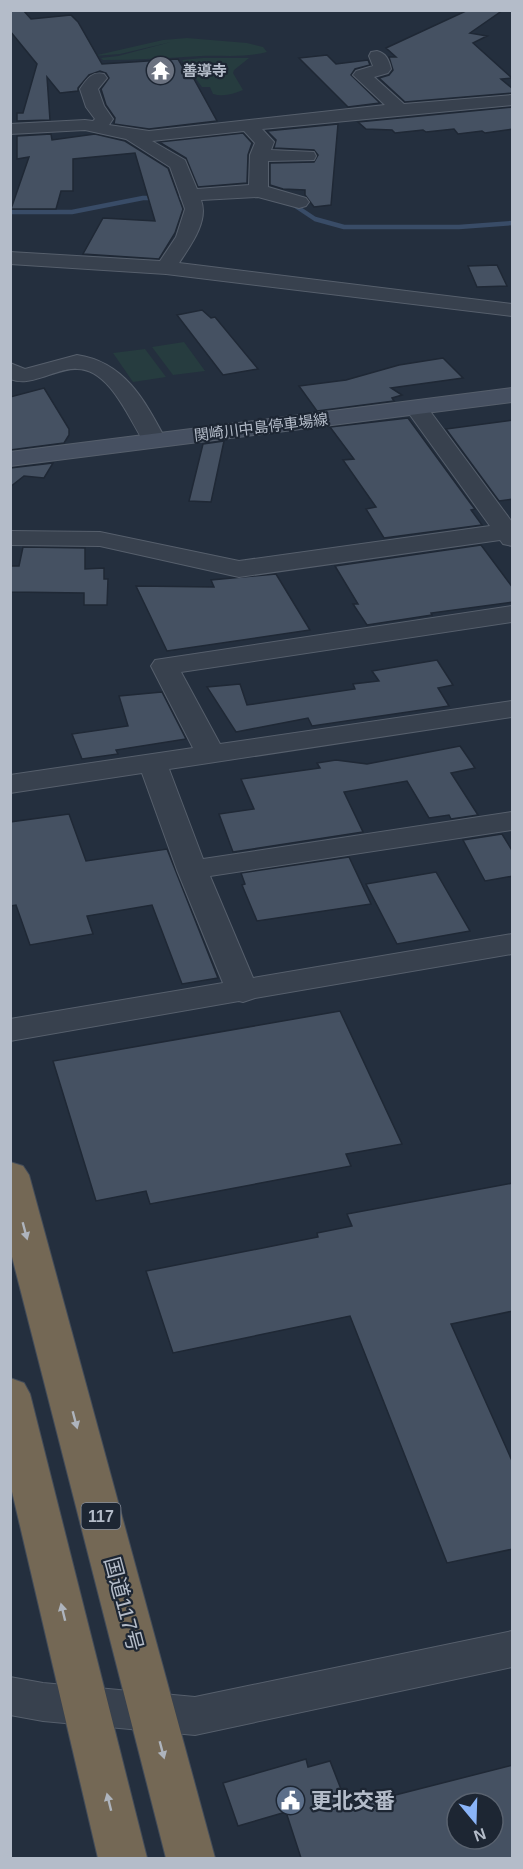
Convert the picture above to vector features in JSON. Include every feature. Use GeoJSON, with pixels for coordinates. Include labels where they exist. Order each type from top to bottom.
{"type":"FeatureCollection","features":[{"type":"Feature","properties":{"kind":"highway","name":"国道117号"},"geometry":{"type":"LineString","coordinates":[[10,1175],[191,1858]]}},
{"type":"Feature","properties":{"kind":"highway"},"geometry":{"type":"LineString","coordinates":[[10,1394],[123,1858]]}},
{"type":"Feature","properties":{"kind":"main road","name":"関崎川中島停車場線"},"geometry":{"type":"LineString","coordinates":[[10,459],[513,395]]}},
{"type":"Feature","properties":{"kind":"street"},"geometry":{"type":"LineString","coordinates":[[377,56],[381,61],[382,69],[362,75],[399,110]]}},
{"type":"Feature","properties":{"kind":"street"},"geometry":{"type":"LineString","coordinates":[[98,78],[89,89],[95,107],[104,119],[98,127]]}},
{"type":"Feature","properties":{"kind":"street"},"geometry":{"type":"LineString","coordinates":[[10,129],[85,125],[149,136],[399,110],[509,105]]}},
{"type":"Feature","properties":{"kind":"street"},"geometry":{"type":"LineString","coordinates":[[338,117],[370,131]]}},
{"type":"Feature","properties":{"kind":"street"},"geometry":{"type":"LineString","coordinates":[[248,125],[265,142],[260,155],[258,191]]}},
{"type":"Feature","properties":{"kind":"street"},"geometry":{"type":"LineString","coordinates":[[136,135],[135,138],[139,141],[178,164],[195,208],[186,237],[166,268]]}},
{"type":"Feature","properties":{"kind":"street"},"geometry":{"type":"LineString","coordinates":[[260,155],[307,156]]}},
{"type":"Feature","properties":{"kind":"street"},"geometry":{"type":"LineString","coordinates":[[190,195],[258,191],[276,193],[299,202]]}},
{"type":"Feature","properties":{"kind":"street"},"geometry":{"type":"LineString","coordinates":[[10,258],[166,268],[513,310]]}},
{"type":"Feature","properties":{"kind":"street"},"geometry":{"type":"LineString","coordinates":[[10,370],[23,376],[75,362],[91,363],[126,390],[154,440]]}},
{"type":"Feature","properties":{"kind":"street"},"geometry":{"type":"LineString","coordinates":[[10,538],[100,539],[239,569],[510,535],[501,506],[416,408]]}},
{"type":"Feature","properties":{"kind":"street"},"geometry":{"type":"LineString","coordinates":[[210,753],[165,666],[513,614]]}},
{"type":"Feature","properties":{"kind":"street"},"geometry":{"type":"LineString","coordinates":[[10,784],[513,709]]}},
{"type":"Feature","properties":{"kind":"street"},"geometry":{"type":"LineString","coordinates":[[152,762],[192,870],[243,992]]}},
{"type":"Feature","properties":{"kind":"street"},"geometry":{"type":"LineString","coordinates":[[192,870],[513,821]]}},
{"type":"Feature","properties":{"kind":"street"},"geometry":{"type":"LineString","coordinates":[[10,1030],[243,992],[513,944]]}},
{"type":"Feature","properties":{"kind":"street"},"geometry":{"type":"LineString","coordinates":[[10,1696],[195,1716],[513,1649]]}},
{"type":"Feature","properties":{"kind":"green space"},"geometry":{"type":"Polygon","coordinates":[[[187,38],[247,43],[263,47],[267,52],[243,56],[115,60],[101,58],[118,56],[171,42],[120,54],[93,56],[163,40],[187,38]]]}},
{"type":"Feature","properties":{"kind":"green space"},"geometry":{"type":"Polygon","coordinates":[[[249,58],[233,73],[243,90],[221,95],[213,94],[210,87],[202,87],[182,60],[249,58]]]}},
{"type":"Feature","properties":{"kind":"green space"},"geometry":{"type":"Polygon","coordinates":[[[184,342],[205,371],[173,375],[152,347],[184,342]]]}},
{"type":"Feature","properties":{"kind":"green space"},"geometry":{"type":"Polygon","coordinates":[[[145,349],[166,377],[133,382],[113,353],[145,349]]]}},
{"type":"Feature","properties":{"kind":"building"},"geometry":{"type":"Polygon","coordinates":[[[10,10],[23,10],[31,19],[71,15],[78,22],[102,64],[178,59],[185,71],[189,70],[217,121],[149,129],[114,124],[115,118],[106,105],[101,89],[109,78],[106,73],[100,71],[89,75],[78,91],[60,93],[47,77],[50,120],[17,121],[17,113],[23,113],[37,64],[10,31],[10,10]]]}},
{"type":"Feature","properties":{"kind":"building"},"geometry":{"type":"Polygon","coordinates":[[[468,10],[503,10],[470,33],[487,36],[473,43],[512,78],[501,79],[513,89],[513,93],[405,102],[379,78],[389,75],[393,70],[389,57],[396,57],[386,48],[468,10]]]}},
{"type":"Feature","properties":{"kind":"building"},"geometry":{"type":"Polygon","coordinates":[[[327,55],[336,64],[368,60],[370,65],[355,69],[351,75],[380,103],[348,107],[299,58],[327,55]]]}},
{"type":"Feature","properties":{"kind":"building"},"geometry":{"type":"Polygon","coordinates":[[[513,107],[513,129],[485,133],[482,131],[458,134],[454,129],[395,133],[392,130],[366,129],[358,122],[513,107]]]}},
{"type":"Feature","properties":{"kind":"building"},"geometry":{"type":"Polygon","coordinates":[[[338,124],[331,205],[314,207],[305,195],[305,190],[283,189],[270,185],[270,163],[314,162],[318,155],[314,150],[274,148],[276,140],[267,131],[338,124]]]}},
{"type":"Feature","properties":{"kind":"building"},"geometry":{"type":"Polygon","coordinates":[[[243,133],[252,143],[248,155],[247,183],[198,187],[186,158],[159,142],[243,133]]]}},
{"type":"Feature","properties":{"kind":"building"},"geometry":{"type":"Polygon","coordinates":[[[51,134],[52,140],[95,134],[125,141],[168,168],[183,209],[175,233],[159,259],[83,254],[103,218],[155,221],[135,153],[73,159],[73,191],[61,191],[56,209],[11,209],[29,157],[17,159],[17,136],[51,134]]]}},
{"type":"Feature","properties":{"kind":"building"},"geometry":{"type":"Polygon","coordinates":[[[497,265],[507,286],[477,287],[468,266],[497,265]]]}},
{"type":"Feature","properties":{"kind":"building"},"geometry":{"type":"Polygon","coordinates":[[[202,310],[211,318],[215,317],[258,369],[223,375],[177,315],[202,310]]]}},
{"type":"Feature","properties":{"kind":"building"},"geometry":{"type":"Polygon","coordinates":[[[443,358],[463,378],[391,388],[402,395],[392,398],[394,401],[317,411],[299,386],[346,380],[399,365],[443,358]]]}},
{"type":"Feature","properties":{"kind":"building"},"geometry":{"type":"Polygon","coordinates":[[[44,388],[69,429],[69,435],[64,443],[10,450],[10,397],[44,388]]]}},
{"type":"Feature","properties":{"kind":"building"},"geometry":{"type":"Polygon","coordinates":[[[408,418],[475,509],[471,510],[482,525],[384,538],[366,509],[376,507],[343,460],[354,459],[330,427],[408,418]]]}},
{"type":"Feature","properties":{"kind":"building"},"geometry":{"type":"Polygon","coordinates":[[[513,420],[513,499],[499,501],[446,429],[513,420]]]}},
{"type":"Feature","properties":{"kind":"building"},"geometry":{"type":"Polygon","coordinates":[[[224,441],[211,502],[189,501],[203,444],[224,441]]]}},
{"type":"Feature","properties":{"kind":"building"},"geometry":{"type":"Polygon","coordinates":[[[53,463],[44,478],[24,476],[10,487],[10,468],[53,463]]]}},
{"type":"Feature","properties":{"kind":"building"},"geometry":{"type":"Polygon","coordinates":[[[481,545],[513,588],[513,602],[431,613],[432,615],[367,625],[353,604],[358,604],[335,566],[481,545]]]}},
{"type":"Feature","properties":{"kind":"building"},"geometry":{"type":"Polygon","coordinates":[[[23,547],[85,548],[85,569],[104,568],[104,579],[108,579],[107,605],[84,605],[84,593],[10,592],[10,566],[19,566],[23,547]]]}},
{"type":"Feature","properties":{"kind":"building"},"geometry":{"type":"Polygon","coordinates":[[[276,574],[310,630],[167,651],[136,586],[214,587],[211,580],[276,574]]]}},
{"type":"Feature","properties":{"kind":"building"},"geometry":{"type":"Polygon","coordinates":[[[437,660],[453,685],[438,688],[449,706],[312,726],[308,718],[236,732],[207,687],[240,684],[247,705],[355,689],[353,684],[379,681],[372,671],[437,660]]]}},
{"type":"Feature","properties":{"kind":"building"},"geometry":{"type":"Polygon","coordinates":[[[162,692],[186,739],[116,750],[118,754],[82,759],[72,734],[128,726],[119,696],[162,692]]]}},
{"type":"Feature","properties":{"kind":"building"},"geometry":{"type":"Polygon","coordinates":[[[460,746],[475,768],[451,773],[478,815],[451,819],[449,815],[429,818],[407,781],[344,792],[363,832],[233,852],[219,814],[254,809],[241,779],[320,768],[317,763],[336,760],[367,764],[460,746]]]}},
{"type":"Feature","properties":{"kind":"building"},"geometry":{"type":"Polygon","coordinates":[[[69,814],[86,861],[167,849],[218,978],[182,984],[152,905],[87,916],[93,934],[30,945],[16,905],[10,906],[10,822],[69,814]]]}},
{"type":"Feature","properties":{"kind":"building"},"geometry":{"type":"Polygon","coordinates":[[[502,834],[513,852],[513,876],[485,881],[463,840],[502,834]]]}},
{"type":"Feature","properties":{"kind":"building"},"geometry":{"type":"Polygon","coordinates":[[[349,857],[371,904],[257,921],[242,885],[245,884],[241,873],[349,857]]]}},
{"type":"Feature","properties":{"kind":"building"},"geometry":{"type":"Polygon","coordinates":[[[436,872],[470,931],[397,944],[366,884],[436,872]]]}},
{"type":"Feature","properties":{"kind":"building"},"geometry":{"type":"Polygon","coordinates":[[[340,1011],[402,1144],[346,1154],[351,1166],[150,1204],[146,1191],[96,1201],[53,1061],[340,1011]]]}},
{"type":"Feature","properties":{"kind":"building"},"geometry":{"type":"Polygon","coordinates":[[[513,1183],[513,1311],[451,1324],[513,1463],[513,1549],[447,1563],[350,1316],[173,1353],[146,1271],[318,1237],[317,1233],[352,1226],[347,1214],[513,1183]]]}},
{"type":"Feature","properties":{"kind":"building"},"geometry":{"type":"Polygon","coordinates":[[[306,1759],[308,1767],[330,1761],[348,1807],[513,1765],[513,1858],[301,1858],[286,1812],[238,1826],[223,1783],[306,1759]]]}},
{"type":"Feature","properties":{"kind":"waterway"},"geometry":{"type":"LineString","coordinates":[[10,212],[72,212],[143,198],[182,198]]}},
{"type":"Feature","properties":{"kind":"waterway"},"geometry":{"type":"LineString","coordinates":[[291,203],[315,219],[344,227],[459,227],[512,223]]}},
{"type":"Feature","properties":{"kind":"place","name":"善導寺"},"geometry":{"type":"Point","coordinates":[161,70]}},
{"type":"Feature","properties":{"kind":"place","name":"更北交番"},"geometry":{"type":"Point","coordinates":[290,1800]}}]}
